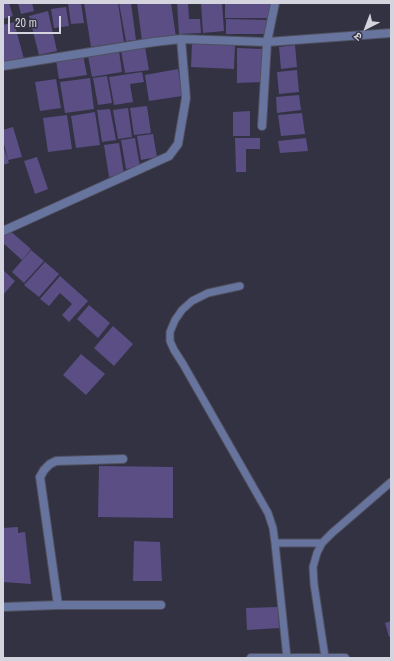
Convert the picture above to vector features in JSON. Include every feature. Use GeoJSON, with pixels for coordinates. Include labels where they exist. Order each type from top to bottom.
{"type":"FeatureCollection","features":[{"type":"Feature","properties":{"kind":"street"},"geometry":{"type":"LineString","coordinates":[[262,126],[267,42],[275,3]]}},
{"type":"Feature","properties":{"kind":"street"},"geometry":{"type":"LineString","coordinates":[[3,66],[180,39],[267,42],[391,33]]}},
{"type":"Feature","properties":{"kind":"street"},"geometry":{"type":"LineString","coordinates":[[3,232],[169,156],[178,144],[186,98],[180,39]]}},
{"type":"Feature","properties":{"kind":"street"},"geometry":{"type":"LineString","coordinates":[[58,605],[40,477],[44,470],[56,461],[123,459]]}},
{"type":"Feature","properties":{"kind":"street"},"geometry":{"type":"LineString","coordinates":[[3,607],[58,605],[161,605]]}},
{"type":"Feature","properties":{"kind":"street"},"geometry":{"type":"LineString","coordinates":[[251,658],[344,658]]}},
{"type":"Feature","properties":{"kind":"lane"},"geometry":{"type":"LineString","coordinates":[[240,286],[208,293],[192,301],[182,310],[175,320],[170,332],[170,341],[268,513],[273,528],[275,543],[287,658]]}},
{"type":"Feature","properties":{"kind":"lane"},"geometry":{"type":"LineString","coordinates":[[326,658],[314,584],[313,567],[316,553],[322,543],[332,533],[391,482]]}},
{"type":"Feature","properties":{"kind":"lane"},"geometry":{"type":"LineString","coordinates":[[275,543],[322,543]]}},
{"type":"Feature","properties":{"kind":"building"},"geometry":{"type":"Polygon","coordinates":[[[3,3],[9,3],[13,16],[3,19],[3,3]]]}},
{"type":"Feature","properties":{"kind":"building"},"geometry":{"type":"Polygon","coordinates":[[[18,3],[32,3],[34,11],[21,14],[18,3]]]}},
{"type":"Feature","properties":{"kind":"building"},"geometry":{"type":"Polygon","coordinates":[[[81,3],[84,23],[71,24],[68,4],[81,3]]]}},
{"type":"Feature","properties":{"kind":"building"},"geometry":{"type":"Polygon","coordinates":[[[84,3],[118,3],[124,42],[91,47],[84,3]]]}},
{"type":"Feature","properties":{"kind":"building"},"geometry":{"type":"Polygon","coordinates":[[[119,3],[131,3],[136,40],[126,41],[119,3]]]}},
{"type":"Feature","properties":{"kind":"building"},"geometry":{"type":"Polygon","coordinates":[[[137,3],[171,3],[176,37],[142,41],[137,3]]]}},
{"type":"Feature","properties":{"kind":"building"},"geometry":{"type":"Polygon","coordinates":[[[177,3],[188,3],[189,19],[200,19],[201,33],[179,34],[177,3]]]}},
{"type":"Feature","properties":{"kind":"building"},"geometry":{"type":"Polygon","coordinates":[[[201,3],[222,3],[224,31],[203,33],[201,3]]]}},
{"type":"Feature","properties":{"kind":"building"},"geometry":{"type":"Polygon","coordinates":[[[225,4],[271,4],[272,18],[225,18],[225,4]]]}},
{"type":"Feature","properties":{"kind":"building"},"geometry":{"type":"Polygon","coordinates":[[[66,7],[69,26],[54,28],[51,9],[66,7]]]}},
{"type":"Feature","properties":{"kind":"building"},"geometry":{"type":"Polygon","coordinates":[[[48,11],[57,51],[39,55],[29,16],[48,11]]]}},
{"type":"Feature","properties":{"kind":"building"},"geometry":{"type":"Polygon","coordinates":[[[226,19],[268,20],[268,34],[226,34],[226,19]]]}},
{"type":"Feature","properties":{"kind":"building"},"geometry":{"type":"Polygon","coordinates":[[[14,22],[24,59],[3,64],[3,25],[14,22]]]}},
{"type":"Feature","properties":{"kind":"building"},"geometry":{"type":"Polygon","coordinates":[[[192,43],[235,45],[234,69],[191,67],[192,43]]]}},
{"type":"Feature","properties":{"kind":"building"},"geometry":{"type":"Polygon","coordinates":[[[295,45],[297,67],[281,69],[279,47],[295,45]]]}},
{"type":"Feature","properties":{"kind":"building"},"geometry":{"type":"Polygon","coordinates":[[[145,47],[149,70],[125,73],[121,50],[145,47]]]}},
{"type":"Feature","properties":{"kind":"building"},"geometry":{"type":"Polygon","coordinates":[[[237,48],[263,49],[263,82],[237,83],[237,48]]]}},
{"type":"Feature","properties":{"kind":"building"},"geometry":{"type":"Polygon","coordinates":[[[119,51],[122,72],[92,77],[88,56],[119,51]]]}},
{"type":"Feature","properties":{"kind":"building"},"geometry":{"type":"Polygon","coordinates":[[[83,55],[87,75],[59,79],[56,60],[83,55]]]}},
{"type":"Feature","properties":{"kind":"building"},"geometry":{"type":"Polygon","coordinates":[[[178,69],[182,96],[149,101],[145,75],[178,69]]]}},
{"type":"Feature","properties":{"kind":"building"},"geometry":{"type":"Polygon","coordinates":[[[297,70],[299,92],[279,94],[277,72],[297,70]]]}},
{"type":"Feature","properties":{"kind":"building"},"geometry":{"type":"Polygon","coordinates":[[[142,72],[144,82],[130,84],[133,102],[114,105],[109,77],[142,72]]]}},
{"type":"Feature","properties":{"kind":"building"},"geometry":{"type":"Polygon","coordinates":[[[107,76],[112,103],[98,105],[93,78],[107,76]]]}},
{"type":"Feature","properties":{"kind":"building"},"geometry":{"type":"Polygon","coordinates":[[[90,78],[94,109],[65,113],[60,82],[90,78]]]}},
{"type":"Feature","properties":{"kind":"building"},"geometry":{"type":"Polygon","coordinates":[[[56,79],[61,108],[40,111],[35,82],[56,79]]]}},
{"type":"Feature","properties":{"kind":"building"},"geometry":{"type":"Polygon","coordinates":[[[299,95],[301,110],[277,113],[276,97],[299,95]]]}},
{"type":"Feature","properties":{"kind":"building"},"geometry":{"type":"Polygon","coordinates":[[[147,106],[151,133],[134,135],[130,108],[147,106]]]}},
{"type":"Feature","properties":{"kind":"building"},"geometry":{"type":"Polygon","coordinates":[[[128,108],[132,137],[118,139],[113,110],[128,108]]]}},
{"type":"Feature","properties":{"kind":"building"},"geometry":{"type":"Polygon","coordinates":[[[110,109],[116,140],[102,142],[97,110],[110,109]]]}},
{"type":"Feature","properties":{"kind":"building"},"geometry":{"type":"Polygon","coordinates":[[[250,111],[250,136],[233,136],[233,112],[250,111]]]}},
{"type":"Feature","properties":{"kind":"building"},"geometry":{"type":"Polygon","coordinates":[[[95,112],[100,145],[76,148],[71,116],[95,112]]]}},
{"type":"Feature","properties":{"kind":"building"},"geometry":{"type":"Polygon","coordinates":[[[302,113],[305,134],[281,136],[278,115],[302,113]]]}},
{"type":"Feature","properties":{"kind":"building"},"geometry":{"type":"Polygon","coordinates":[[[67,115],[72,149],[48,152],[43,118],[67,115]]]}},
{"type":"Feature","properties":{"kind":"building"},"geometry":{"type":"Polygon","coordinates":[[[13,127],[22,157],[8,160],[3,140],[3,130],[13,127]]]}},
{"type":"Feature","properties":{"kind":"building"},"geometry":{"type":"Polygon","coordinates":[[[153,134],[157,157],[141,160],[137,136],[153,134]]]}},
{"type":"Feature","properties":{"kind":"building"},"geometry":{"type":"Polygon","coordinates":[[[135,138],[140,167],[126,169],[121,140],[135,138]]]}},
{"type":"Feature","properties":{"kind":"building"},"geometry":{"type":"Polygon","coordinates":[[[235,138],[260,138],[260,149],[246,149],[246,172],[236,172],[235,138]]]}},
{"type":"Feature","properties":{"kind":"building"},"geometry":{"type":"Polygon","coordinates":[[[306,138],[308,151],[280,153],[278,141],[306,138]]]}},
{"type":"Feature","properties":{"kind":"building"},"geometry":{"type":"Polygon","coordinates":[[[119,143],[124,174],[109,177],[104,145],[119,143]]]}},
{"type":"Feature","properties":{"kind":"building"},"geometry":{"type":"Polygon","coordinates":[[[3,146],[9,163],[3,165],[3,146]]]}},
{"type":"Feature","properties":{"kind":"building"},"geometry":{"type":"Polygon","coordinates":[[[37,157],[48,189],[35,194],[24,161],[37,157]]]}},
{"type":"Feature","properties":{"kind":"building"},"geometry":{"type":"Polygon","coordinates":[[[9,230],[31,249],[22,260],[3,243],[3,237],[9,230]]]}},
{"type":"Feature","properties":{"kind":"building"},"geometry":{"type":"Polygon","coordinates":[[[31,250],[44,261],[24,283],[12,272],[31,250]]]}},
{"type":"Feature","properties":{"kind":"building"},"geometry":{"type":"Polygon","coordinates":[[[45,262],[59,274],[39,297],[24,285],[45,262]]]}},
{"type":"Feature","properties":{"kind":"building"},"geometry":{"type":"Polygon","coordinates":[[[3,270],[15,281],[3,295],[3,270]]]}},
{"type":"Feature","properties":{"kind":"building"},"geometry":{"type":"Polygon","coordinates":[[[60,276],[88,301],[69,322],[62,315],[72,304],[60,293],[49,306],[40,299],[60,276]]]}},
{"type":"Feature","properties":{"kind":"building"},"geometry":{"type":"Polygon","coordinates":[[[89,305],[110,323],[98,338],[77,319],[89,305]]]}},
{"type":"Feature","properties":{"kind":"building"},"geometry":{"type":"Polygon","coordinates":[[[113,326],[133,344],[114,366],[94,348],[113,326]]]}},
{"type":"Feature","properties":{"kind":"building"},"geometry":{"type":"Polygon","coordinates":[[[81,354],[105,374],[86,395],[63,375],[81,354]]]}},
{"type":"Feature","properties":{"kind":"building"},"geometry":{"type":"Polygon","coordinates":[[[99,466],[173,467],[173,518],[98,517],[99,466]]]}},
{"type":"Feature","properties":{"kind":"building"},"geometry":{"type":"Polygon","coordinates":[[[18,527],[18,533],[25,532],[31,584],[3,582],[3,528],[18,527]]]}},
{"type":"Feature","properties":{"kind":"building"},"geometry":{"type":"Polygon","coordinates":[[[134,541],[160,542],[162,581],[133,581],[134,541]]]}},
{"type":"Feature","properties":{"kind":"building"},"geometry":{"type":"Polygon","coordinates":[[[278,607],[279,628],[247,630],[246,608],[278,607]]]}},
{"type":"Feature","properties":{"kind":"building"},"geometry":{"type":"Polygon","coordinates":[[[391,621],[391,636],[389,637],[385,623],[391,621]]]}}]}
